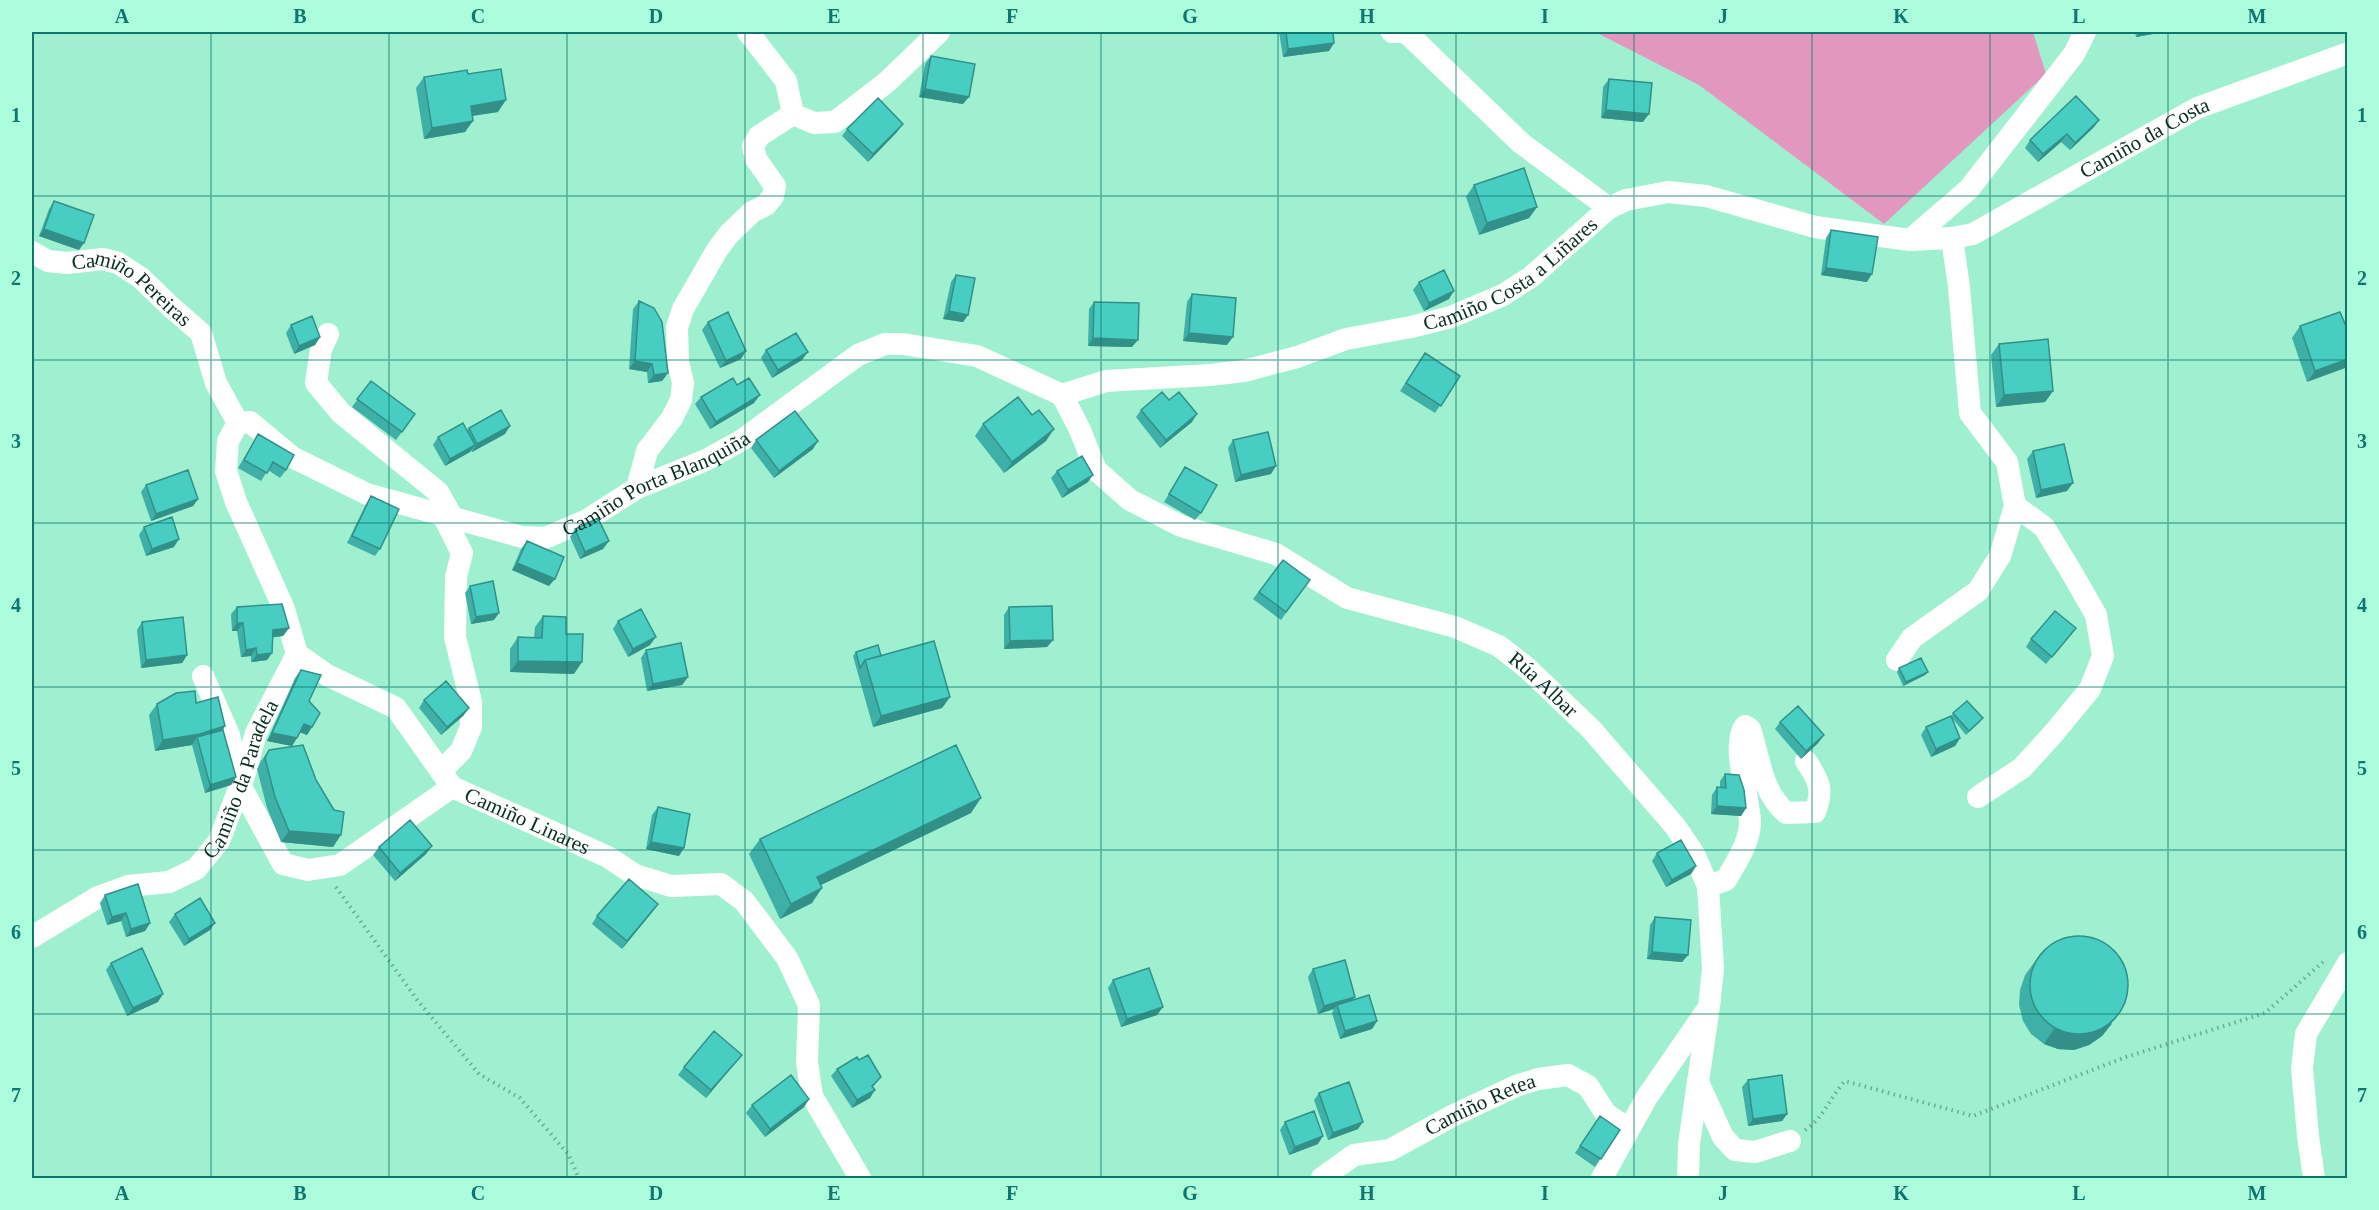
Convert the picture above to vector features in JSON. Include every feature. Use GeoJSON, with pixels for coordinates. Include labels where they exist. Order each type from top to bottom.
{"type":"FeatureCollection","features":[{"type":"Feature","properties":{"kind":"street"},"geometry":{"type":"LineString","coordinates":[[748,32],[786,81],[793,114]]}},
{"type":"Feature","properties":{"kind":"street"},"geometry":{"type":"LineString","coordinates":[[793,114],[814,123],[835,122],[887,82],[939,32]]}},
{"type":"Feature","properties":{"kind":"street"},"geometry":{"type":"LineString","coordinates":[[1392,32],[1406,32],[1521,142],[1609,208]]}},
{"type":"Feature","properties":{"kind":"street"},"geometry":{"type":"LineString","coordinates":[[1910,240],[1969,189],[2074,54],[2085,32]]}},
{"type":"Feature","properties":{"kind":"street","name":"Camiño da Costa"},"geometry":{"type":"LineString","coordinates":[[1952,238],[1973,234],[2198,108],[2348,54]]}},
{"type":"Feature","properties":{"kind":"street"},"geometry":{"type":"LineString","coordinates":[[637,488],[647,451],[672,418],[681,400],[683,383],[678,362],[677,327],[683,309],[729,234],[752,212],[766,205],[773,196],[775,186],[756,159],[753,146],[759,136],[793,114]]}},
{"type":"Feature","properties":{"kind":"street","name":"Camiño Costa a Liñares"},"geometry":{"type":"LineString","coordinates":[[1062,395],[1106,381],[1244,371],[1297,357],[1346,339],[1451,317],[1503,295],[1531,277],[1609,208],[1626,200],[1668,192],[1706,196],[1815,227],[1910,240],[1952,238]]}},
{"type":"Feature","properties":{"kind":"street"},"geometry":{"type":"LineString","coordinates":[[1897,660],[1912,638],[1978,591],[2000,556],[2015,506],[2007,462],[1970,413],[1959,287],[1952,238]]}},
{"type":"Feature","properties":{"kind":"street","name":"Camiño Pereiras"},"geometry":{"type":"LineString","coordinates":[[32,252],[48,261],[67,263],[103,259],[118,263],[141,278],[171,308],[201,333],[216,382],[238,423]]}},
{"type":"Feature","properties":{"kind":"street"},"geometry":{"type":"LineString","coordinates":[[203,676],[229,735],[240,785],[282,864],[308,870],[340,865],[446,779],[471,727],[471,702],[455,637],[456,577],[462,553],[438,492],[340,413],[316,383],[321,349],[328,334]]}},
{"type":"Feature","properties":{"kind":"street","name":"Camiño Porta Blanquiña"},"geometry":{"type":"LineString","coordinates":[[238,423],[250,422],[292,457],[367,494],[446,514],[522,537],[545,538],[586,520],[637,488],[706,460],[742,440],[858,355],[885,344],[903,344],[977,356],[1062,395]]}},
{"type":"Feature","properties":{"kind":"street","name":"Rúa Albar"},"geometry":{"type":"LineString","coordinates":[[1062,395],[1080,430],[1096,470],[1130,500],[1181,526],[1276,554],[1347,598],[1455,627],[1499,646],[1526,667],[1591,729],[1675,826],[1694,854],[1708,886],[1713,969],[1709,1007],[1647,1097],[1602,1179]]}},
{"type":"Feature","properties":{"kind":"street"},"geometry":{"type":"LineString","coordinates":[[238,423],[228,441],[226,471],[236,502],[284,609],[297,654],[327,675],[396,708],[446,779]]}},
{"type":"Feature","properties":{"kind":"street"},"geometry":{"type":"LineString","coordinates":[[1978,797],[2022,768],[2045,743],[2090,688],[2103,656],[2096,615],[2072,573],[2044,527],[2015,506]]}},
{"type":"Feature","properties":{"kind":"street","name":"Camiño da Paradela"},"geometry":{"type":"LineString","coordinates":[[32,937],[98,897],[128,886],[169,882],[195,869],[219,841],[256,733],[297,654]]}},
{"type":"Feature","properties":{"kind":"street"},"geometry":{"type":"LineString","coordinates":[[1708,886],[1726,880],[1744,848],[1750,822],[1741,762],[1740,732],[1745,726],[1750,729],[1763,777],[1773,801],[1786,813],[1815,812],[1821,792],[1806,761]]}},
{"type":"Feature","properties":{"kind":"street","name":"Camiño Linares"},"geometry":{"type":"LineString","coordinates":[[446,779],[608,857],[635,875],[670,886],[721,884],[744,902],[787,958],[810,1005],[807,1062],[812,1096],[860,1179]]}},
{"type":"Feature","properties":{"kind":"street"},"geometry":{"type":"LineString","coordinates":[[2314,1179],[2302,1068],[2306,1034],[2339,959]]}},
{"type":"Feature","properties":{"kind":"street"},"geometry":{"type":"LineString","coordinates":[[1688,1179],[1689,1144],[1709,1007]]}},
{"type":"Feature","properties":{"kind":"street","name":"Camiño Retea"},"geometry":{"type":"LineString","coordinates":[[1322,1179],[1354,1155],[1390,1150],[1454,1115],[1516,1086],[1538,1079],[1568,1075],[1588,1086],[1606,1114],[1629,1129]]}},
{"type":"Feature","properties":{"kind":"street"},"geometry":{"type":"LineString","coordinates":[[1698,1082],[1723,1137],[1735,1150],[1755,1152],[1790,1141]]}},
{"type":"Feature","properties":{"kind":"path"},"geometry":{"type":"LineString","coordinates":[[321,868],[418,1001],[479,1074],[520,1098],[568,1154],[579,1179]]}},
{"type":"Feature","properties":{"kind":"path"},"geometry":{"type":"LineString","coordinates":[[1790,1141],[1810,1127],[1830,1105],[1835,1091],[1845,1081],[1973,1116],[2126,1058],[2265,1012],[2339,959]]}},
{"type":"Feature","properties":{"kind":"shaded area"},"geometry":{"type":"Polygon","coordinates":[[[1595,32],[2033,32],[2046,74],[1884,224],[1699,85],[1595,32]]]}},
{"type":"Feature","properties":{"kind":"building"},"geometry":{"type":"Polygon","coordinates":[[[1286,32],[1333,32],[1334,43],[1288,49],[1286,32]]]}},
{"type":"Feature","properties":{"kind":"building"},"geometry":{"type":"Polygon","coordinates":[[[931,56],[975,64],[969,97],[925,89],[931,56]]]}},
{"type":"Feature","properties":{"kind":"building"},"geometry":{"type":"Polygon","coordinates":[[[501,69],[506,100],[471,106],[473,121],[432,128],[424,77],[467,70],[468,74],[501,69]]]}},
{"type":"Feature","properties":{"kind":"building"},"geometry":{"type":"Polygon","coordinates":[[[1609,79],[1652,83],[1649,114],[1606,110],[1609,79]]]}},
{"type":"Feature","properties":{"kind":"building"},"geometry":{"type":"Polygon","coordinates":[[[2076,96],[2099,120],[2075,143],[2067,134],[2043,154],[2030,140],[2076,96]]]}},
{"type":"Feature","properties":{"kind":"building"},"geometry":{"type":"Polygon","coordinates":[[[878,98],[903,124],[873,154],[847,129],[878,98]]]}},
{"type":"Feature","properties":{"kind":"building"},"geometry":{"type":"Polygon","coordinates":[[[1524,168],[1537,207],[1487,223],[1474,185],[1524,168]]]}},
{"type":"Feature","properties":{"kind":"building"},"geometry":{"type":"Polygon","coordinates":[[[54,201],[94,215],[84,243],[44,229],[54,201]]]}},
{"type":"Feature","properties":{"kind":"building"},"geometry":{"type":"Polygon","coordinates":[[[1831,230],[1878,237],[1872,274],[1826,268],[1831,230]]]}},
{"type":"Feature","properties":{"kind":"building"},"geometry":{"type":"Polygon","coordinates":[[[1444,270],[1454,291],[1429,303],[1419,282],[1444,270]]]}},
{"type":"Feature","properties":{"kind":"building"},"geometry":{"type":"Polygon","coordinates":[[[956,275],[975,278],[968,315],[949,311],[956,275]]]}},
{"type":"Feature","properties":{"kind":"building"},"geometry":{"type":"Polygon","coordinates":[[[1192,294],[1236,298],[1233,337],[1189,333],[1192,294]]]}},
{"type":"Feature","properties":{"kind":"building"},"geometry":{"type":"Polygon","coordinates":[[[639,301],[654,308],[662,322],[668,373],[654,375],[652,364],[635,361],[639,301]]]}},
{"type":"Feature","properties":{"kind":"building"},"geometry":{"type":"Polygon","coordinates":[[[1094,302],[1139,303],[1138,340],[1093,338],[1094,302]]]}},
{"type":"Feature","properties":{"kind":"building"},"geometry":{"type":"Polygon","coordinates":[[[728,312],[746,351],[726,361],[708,322],[728,312]]]}},
{"type":"Feature","properties":{"kind":"building"},"geometry":{"type":"Polygon","coordinates":[[[2340,312],[2348,331],[2348,359],[2315,371],[2300,326],[2340,312]]]}},
{"type":"Feature","properties":{"kind":"building"},"geometry":{"type":"Polygon","coordinates":[[[312,316],[320,337],[299,346],[291,325],[312,316]]]}},
{"type":"Feature","properties":{"kind":"building"},"geometry":{"type":"Polygon","coordinates":[[[796,333],[808,352],[778,370],[766,350],[796,333]]]}},
{"type":"Feature","properties":{"kind":"building"},"geometry":{"type":"Polygon","coordinates":[[[2048,339],[2053,391],[2004,395],[1999,344],[2048,339]]]}},
{"type":"Feature","properties":{"kind":"building"},"geometry":{"type":"Polygon","coordinates":[[[1425,353],[1460,376],[1441,406],[1406,383],[1425,353]]]}},
{"type":"Feature","properties":{"kind":"building"},"geometry":{"type":"Polygon","coordinates":[[[733,378],[737,385],[749,378],[760,395],[716,422],[701,397],[733,378]]]}},
{"type":"Feature","properties":{"kind":"building"},"geometry":{"type":"Polygon","coordinates":[[[371,381],[415,414],[402,432],[357,399],[371,381]]]}},
{"type":"Feature","properties":{"kind":"building"},"geometry":{"type":"Polygon","coordinates":[[[1162,392],[1169,400],[1179,392],[1197,414],[1166,440],[1141,410],[1162,392]]]}},
{"type":"Feature","properties":{"kind":"building"},"geometry":{"type":"Polygon","coordinates":[[[1018,397],[1032,415],[1039,410],[1054,429],[1012,462],[983,424],[1018,397]]]}},
{"type":"Feature","properties":{"kind":"building"},"geometry":{"type":"Polygon","coordinates":[[[501,410],[510,426],[477,444],[469,428],[501,410]]]}},
{"type":"Feature","properties":{"kind":"building"},"geometry":{"type":"Polygon","coordinates":[[[795,411],[818,441],[779,471],[756,440],[795,411]]]}},
{"type":"Feature","properties":{"kind":"building"},"geometry":{"type":"Polygon","coordinates":[[[463,423],[475,445],[450,459],[438,437],[463,423]]]}},
{"type":"Feature","properties":{"kind":"building"},"geometry":{"type":"Polygon","coordinates":[[[1268,432],[1276,466],[1241,475],[1233,440],[1268,432]]]}},
{"type":"Feature","properties":{"kind":"building"},"geometry":{"type":"Polygon","coordinates":[[[258,434],[294,455],[286,470],[273,462],[267,473],[244,460],[258,434]]]}},
{"type":"Feature","properties":{"kind":"building"},"geometry":{"type":"Polygon","coordinates":[[[2064,444],[2073,483],[2041,490],[2033,451],[2064,444]]]}},
{"type":"Feature","properties":{"kind":"building"},"geometry":{"type":"Polygon","coordinates":[[[1082,456],[1093,475],[1068,490],[1057,471],[1082,456]]]}},
{"type":"Feature","properties":{"kind":"building"},"geometry":{"type":"Polygon","coordinates":[[[1185,467],[1217,485],[1201,513],[1169,494],[1185,467]]]}},
{"type":"Feature","properties":{"kind":"building"},"geometry":{"type":"Polygon","coordinates":[[[188,470],[198,499],[156,514],[146,485],[188,470]]]}},
{"type":"Feature","properties":{"kind":"building"},"geometry":{"type":"Polygon","coordinates":[[[371,496],[399,509],[380,549],[352,536],[371,496]]]}},
{"type":"Feature","properties":{"kind":"building"},"geometry":{"type":"Polygon","coordinates":[[[172,517],[179,539],[152,549],[144,527],[172,517]]]}},
{"type":"Feature","properties":{"kind":"building"},"geometry":{"type":"Polygon","coordinates":[[[598,518],[609,541],[585,552],[575,529],[598,518]]]}},
{"type":"Feature","properties":{"kind":"building"},"geometry":{"type":"Polygon","coordinates":[[[527,541],[564,557],[555,579],[517,563],[527,541]]]}},
{"type":"Feature","properties":{"kind":"building"},"geometry":{"type":"Polygon","coordinates":[[[1283,560],[1310,580],[1286,612],[1259,592],[1283,560]]]}},
{"type":"Feature","properties":{"kind":"building"},"geometry":{"type":"Polygon","coordinates":[[[493,581],[499,613],[476,617],[470,586],[493,581]]]}},
{"type":"Feature","properties":{"kind":"building"},"geometry":{"type":"Polygon","coordinates":[[[282,604],[289,628],[273,630],[272,653],[257,655],[256,648],[246,650],[243,623],[237,623],[237,607],[282,604]]]}},
{"type":"Feature","properties":{"kind":"building"},"geometry":{"type":"Polygon","coordinates":[[[1052,606],[1053,640],[1010,641],[1009,607],[1052,606]]]}},
{"type":"Feature","properties":{"kind":"building"},"geometry":{"type":"Polygon","coordinates":[[[641,609],[656,637],[633,649],[618,621],[641,609]]]}},
{"type":"Feature","properties":{"kind":"building"},"geometry":{"type":"Polygon","coordinates":[[[2055,611],[2076,628],[2052,657],[2031,639],[2055,611]]]}},
{"type":"Feature","properties":{"kind":"building"},"geometry":{"type":"Polygon","coordinates":[[[543,616],[566,617],[566,634],[583,634],[582,662],[518,661],[518,637],[542,638],[543,616]]]}},
{"type":"Feature","properties":{"kind":"building"},"geometry":{"type":"Polygon","coordinates":[[[183,617],[187,655],[146,660],[142,622],[183,617]]]}},
{"type":"Feature","properties":{"kind":"building"},"geometry":{"type":"Polygon","coordinates":[[[934,641],[950,697],[881,716],[865,660],[934,641]]]}},
{"type":"Feature","properties":{"kind":"building"},"geometry":{"type":"Polygon","coordinates":[[[681,643],[688,677],[653,684],[646,650],[681,643]]]}},
{"type":"Feature","properties":{"kind":"building"},"geometry":{"type":"Polygon","coordinates":[[[878,645],[881,656],[865,660],[860,668],[856,652],[878,645]]]}},
{"type":"Feature","properties":{"kind":"building"},"geometry":{"type":"Polygon","coordinates":[[[1921,658],[1928,672],[1906,682],[1899,668],[1921,658]]]}},
{"type":"Feature","properties":{"kind":"building"},"geometry":{"type":"Polygon","coordinates":[[[301,670],[321,675],[309,701],[320,713],[312,727],[304,724],[297,738],[272,733],[301,670]]]}},
{"type":"Feature","properties":{"kind":"building"},"geometry":{"type":"Polygon","coordinates":[[[446,681],[469,708],[447,727],[424,700],[446,681]]]}},
{"type":"Feature","properties":{"kind":"building"},"geometry":{"type":"Polygon","coordinates":[[[195,691],[196,703],[218,697],[225,726],[200,734],[163,740],[157,704],[176,693],[195,691]]]}},
{"type":"Feature","properties":{"kind":"building"},"geometry":{"type":"Polygon","coordinates":[[[1967,701],[1983,718],[1969,731],[1953,713],[1967,701]]]}},
{"type":"Feature","properties":{"kind":"building"},"geometry":{"type":"Polygon","coordinates":[[[1798,706],[1824,735],[1806,751],[1780,722],[1798,706]]]}},
{"type":"Feature","properties":{"kind":"building"},"geometry":{"type":"Polygon","coordinates":[[[1951,716],[1960,738],[1936,749],[1926,727],[1951,716]]]}},
{"type":"Feature","properties":{"kind":"building"},"geometry":{"type":"Polygon","coordinates":[[[223,730],[236,777],[210,785],[197,737],[223,730]]]}},
{"type":"Feature","properties":{"kind":"building"},"geometry":{"type":"Polygon","coordinates":[[[303,745],[316,780],[334,810],[344,812],[341,835],[289,831],[275,797],[265,758],[269,750],[303,745]]]}},
{"type":"Feature","properties":{"kind":"building"},"geometry":{"type":"Polygon","coordinates":[[[956,745],[981,798],[817,877],[822,888],[791,904],[760,839],[956,745]]]}},
{"type":"Feature","properties":{"kind":"building"},"geometry":{"type":"Polygon","coordinates":[[[1725,774],[1739,775],[1746,808],[1717,806],[1717,787],[1726,788],[1725,774]]]}},
{"type":"Feature","properties":{"kind":"building"},"geometry":{"type":"Polygon","coordinates":[[[658,807],[690,814],[684,848],[651,842],[658,807]]]}},
{"type":"Feature","properties":{"kind":"building"},"geometry":{"type":"Polygon","coordinates":[[[410,820],[432,846],[400,873],[379,847],[410,820]]]}},
{"type":"Feature","properties":{"kind":"building"},"geometry":{"type":"Polygon","coordinates":[[[1681,840],[1696,866],[1672,880],[1657,853],[1681,840]]]}},
{"type":"Feature","properties":{"kind":"building"},"geometry":{"type":"Polygon","coordinates":[[[629,879],[658,904],[627,941],[597,916],[629,879]]]}},
{"type":"Feature","properties":{"kind":"building"},"geometry":{"type":"Polygon","coordinates":[[[138,884],[150,923],[131,929],[126,913],[112,917],[105,895],[138,884]]]}},
{"type":"Feature","properties":{"kind":"building"},"geometry":{"type":"Polygon","coordinates":[[[200,898],[215,923],[189,939],[175,914],[200,898]]]}},
{"type":"Feature","properties":{"kind":"building"},"geometry":{"type":"Polygon","coordinates":[[[1655,917],[1691,920],[1688,955],[1652,952],[1655,917]]]}},
{"type":"Feature","properties":{"kind":"building"},"geometry":{"type":"Polygon","coordinates":[[[2079,936],[2098,939],[2114,950],[2125,966],[2128,985],[2125,1004],[2114,1020],[2098,1031],[2079,1034],[2060,1031],[2044,1020],[2033,1004],[2030,985],[2033,966],[2044,950],[2060,939],[2079,936]]]}},
{"type":"Feature","properties":{"kind":"building"},"geometry":{"type":"Polygon","coordinates":[[[142,948],[163,994],[133,1008],[111,963],[142,948]]]}},
{"type":"Feature","properties":{"kind":"building"},"geometry":{"type":"Polygon","coordinates":[[[1345,960],[1355,997],[1324,1006],[1313,969],[1345,960]]]}},
{"type":"Feature","properties":{"kind":"building"},"geometry":{"type":"Polygon","coordinates":[[[1149,968],[1163,1007],[1127,1019],[1113,980],[1149,968]]]}},
{"type":"Feature","properties":{"kind":"building"},"geometry":{"type":"Polygon","coordinates":[[[1369,995],[1377,1021],[1345,1031],[1337,1005],[1369,995]]]}},
{"type":"Feature","properties":{"kind":"building"},"geometry":{"type":"Polygon","coordinates":[[[714,1031],[742,1055],[711,1090],[684,1067],[714,1031]]]}},
{"type":"Feature","properties":{"kind":"building"},"geometry":{"type":"Polygon","coordinates":[[[868,1055],[881,1077],[872,1086],[875,1090],[857,1100],[837,1069],[857,1057],[859,1060],[868,1055]]]}},
{"type":"Feature","properties":{"kind":"building"},"geometry":{"type":"Polygon","coordinates":[[[791,1075],[809,1099],[770,1129],[752,1105],[791,1075]]]}},
{"type":"Feature","properties":{"kind":"building"},"geometry":{"type":"Polygon","coordinates":[[[1782,1075],[1787,1114],[1753,1119],[1748,1080],[1782,1075]]]}},
{"type":"Feature","properties":{"kind":"building"},"geometry":{"type":"Polygon","coordinates":[[[1349,1082],[1363,1122],[1333,1133],[1319,1093],[1349,1082]]]}},
{"type":"Feature","properties":{"kind":"building"},"geometry":{"type":"Polygon","coordinates":[[[1314,1111],[1323,1136],[1295,1147],[1285,1122],[1314,1111]]]}},
{"type":"Feature","properties":{"kind":"building"},"geometry":{"type":"Polygon","coordinates":[[[1600,1116],[1620,1130],[1601,1159],[1580,1146],[1600,1116]]]}}]}
